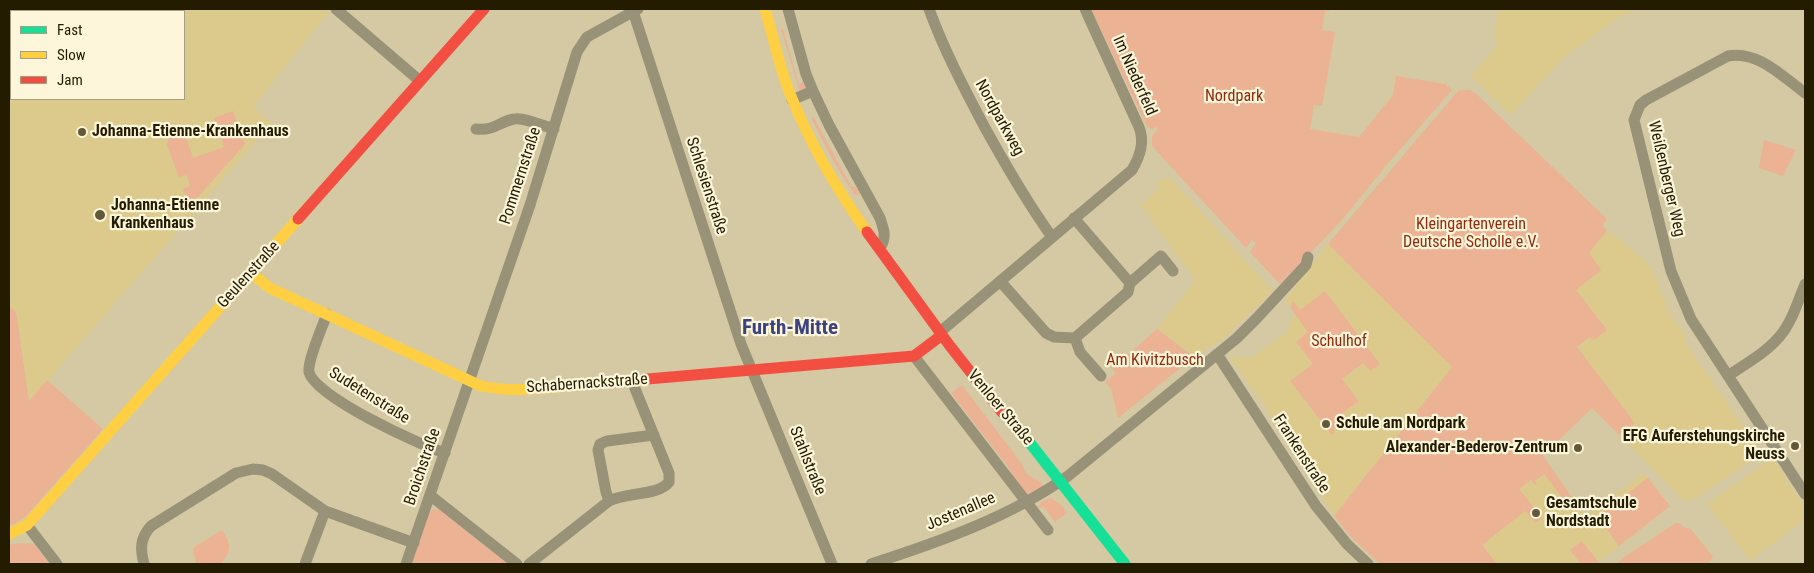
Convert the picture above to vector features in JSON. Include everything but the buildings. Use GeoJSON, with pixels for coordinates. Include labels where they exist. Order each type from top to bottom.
{"type":"FeatureCollection","features":[{"type":"Feature","properties":{"kind":"street"},"geometry":{"type":"LineString","coordinates":[[336,9],[420,81]]}},
{"type":"Feature","properties":{"kind":"street","name":"Geulenstraße"},"geometry":{"type":"LineString","coordinates":[[9,534],[27,525],[484,9]]}},
{"type":"Feature","properties":{"kind":"street","name":"Venloer Straße"},"geometry":{"type":"LineString","coordinates":[[766,9],[782,72],[792,100],[813,144],[847,204],[941,334],[997,407],[1015,424],[1125,564]]}},
{"type":"Feature","properties":{"kind":"street"},"geometry":{"type":"LineString","coordinates":[[788,9],[813,91],[829,125],[880,218],[884,232],[884,241],[880,248]]}},
{"type":"Feature","properties":{"kind":"street","name":"Nordparkweg"},"geometry":{"type":"LineString","coordinates":[[929,9],[939,37],[962,86],[1029,205],[1052,237]]}},
{"type":"Feature","properties":{"kind":"street","name":"Im Niederfeld"},"geometry":{"type":"LineString","coordinates":[[1074,218],[1132,170],[1140,152],[1142,135],[1086,9]]}},
{"type":"Feature","properties":{"kind":"street","name":"Pommernstraße"},"geometry":{"type":"LineString","coordinates":[[469,381],[530,205],[579,47],[594,32],[635,10]]}},
{"type":"Feature","properties":{"kind":"street","name":"Schlesienstraße"},"geometry":{"type":"LineString","coordinates":[[635,10],[719,279],[752,371]]}},
{"type":"Feature","properties":{"kind":"street","name":"Weißenberger Weg"},"geometry":{"type":"LineString","coordinates":[[1805,93],[1754,57],[1738,54],[1728,56],[1646,100],[1640,105],[1634,120],[1660,227],[1678,288],[1691,319],[1805,494]]}},
{"type":"Feature","properties":{"kind":"street"},"geometry":{"type":"LineString","coordinates":[[792,100],[813,91]]}},
{"type":"Feature","properties":{"kind":"street"},"geometry":{"type":"LineString","coordinates":[[476,129],[490,129],[517,118],[554,129]]}},
{"type":"Feature","properties":{"kind":"street"},"geometry":{"type":"LineString","coordinates":[[1048,530],[914,356],[1074,218],[1130,283]]}},
{"type":"Feature","properties":{"kind":"street"},"geometry":{"type":"LineString","coordinates":[[1000,281],[1046,333],[1054,337],[1075,338],[1128,292],[1130,283],[1161,256],[1173,271]]}},
{"type":"Feature","properties":{"kind":"street"},"geometry":{"type":"LineString","coordinates":[[1060,482],[1237,338],[1275,300],[1306,265],[1308,257]]}},
{"type":"Feature","properties":{"kind":"street","name":"Schabernackstraße"},"geometry":{"type":"LineString","coordinates":[[250,273],[270,288],[469,381],[495,389],[528,389],[632,381],[914,356]]}},
{"type":"Feature","properties":{"kind":"street"},"geometry":{"type":"LineString","coordinates":[[1728,376],[1770,347],[1780,336],[1787,325],[1805,284]]}},
{"type":"Feature","properties":{"kind":"street","name":"Sudetenstraße"},"geometry":{"type":"LineString","coordinates":[[327,314],[310,361],[309,372],[312,378],[334,396],[373,421],[426,447],[445,453]]}},
{"type":"Feature","properties":{"kind":"street"},"geometry":{"type":"LineString","coordinates":[[1075,338],[1080,352],[1101,376]]}},
{"type":"Feature","properties":{"kind":"street","name":"Frankenstraße"},"geometry":{"type":"LineString","coordinates":[[1217,354],[1316,506],[1347,544],[1368,564]]}},
{"type":"Feature","properties":{"kind":"street","name":"Stahlstraße"},"geometry":{"type":"LineString","coordinates":[[752,371],[832,564]]}},
{"type":"Feature","properties":{"kind":"street","name":"Broichstraße"},"geometry":{"type":"LineString","coordinates":[[406,564],[431,496],[469,381]]}},
{"type":"Feature","properties":{"kind":"street"},"geometry":{"type":"LineString","coordinates":[[529,564],[609,501],[616,497],[661,489],[669,482],[669,473],[632,381]]}},
{"type":"Feature","properties":{"kind":"street"},"geometry":{"type":"LineString","coordinates":[[609,501],[598,450],[600,444],[607,441],[654,435]]}},
{"type":"Feature","properties":{"kind":"street"},"geometry":{"type":"LineString","coordinates":[[144,564],[142,541],[145,533],[151,526],[236,473],[244,470],[263,470],[272,474],[324,511],[414,543]]}},
{"type":"Feature","properties":{"kind":"street","name":"Jostenallee"},"geometry":{"type":"LineString","coordinates":[[871,564],[914,550],[969,528],[1026,501],[1060,482]]}},
{"type":"Feature","properties":{"kind":"street"},"geometry":{"type":"LineString","coordinates":[[431,496],[517,564]]}},
{"type":"Feature","properties":{"kind":"street"},"geometry":{"type":"LineString","coordinates":[[305,564],[324,511]]}},
{"type":"Feature","properties":{"kind":"street"},"geometry":{"type":"LineString","coordinates":[[27,525],[57,564]]}},
{"type":"Feature","properties":{"kind":"shaded area","name":"Johanna-Etienne Krankenhaus"},"geometry":{"type":"Polygon","coordinates":[[[9,9],[331,9],[253,107],[272,123],[29,402],[16,312],[9,306],[9,9]]]}},
{"type":"Feature","properties":{"kind":"shaded area"},"geometry":{"type":"Polygon","coordinates":[[[1499,9],[1639,9],[1621,16],[1563,58],[1511,115],[1471,76],[1496,47],[1497,39],[1494,38],[1499,9]]]}},
{"type":"Feature","properties":{"kind":"shaded area"},"geometry":{"type":"Polygon","coordinates":[[[1169,177],[1273,291],[1223,339],[1194,357],[1157,329],[1195,280],[1141,206],[1159,188],[1156,182],[1169,177]]]}},
{"type":"Feature","properties":{"kind":"shaded area"},"geometry":{"type":"Polygon","coordinates":[[[1607,230],[1651,267],[1670,314],[1687,337],[1683,340],[1762,453],[1698,497],[1685,502],[1522,337],[1607,230]]]}},
{"type":"Feature","properties":{"kind":"shaded area"},"geometry":{"type":"Polygon","coordinates":[[[1328,244],[1452,367],[1334,516],[1260,399],[1228,356],[1251,358],[1287,332],[1291,319],[1296,315],[1285,300],[1328,244]]]}},
{"type":"Feature","properties":{"kind":"shaded area","name":"Gesamtschule Nordstadt"},"geometry":{"type":"Polygon","coordinates":[[[1543,457],[1586,516],[1644,473],[1670,506],[1597,564],[1448,564],[1543,457]]]}},
{"type":"Feature","properties":{"kind":"shaded area"},"geometry":{"type":"Polygon","coordinates":[[[1773,458],[1805,508],[1805,519],[1750,561],[1707,504],[1773,458]]]}},
{"type":"Feature","properties":{"kind":"green space","name":"Nordpark"},"geometry":{"type":"Polygon","coordinates":[[[1091,9],[1329,9],[1330,11],[1325,11],[1322,30],[1335,32],[1322,106],[1314,105],[1310,129],[1359,137],[1393,95],[1396,76],[1445,84],[1452,90],[1389,162],[1342,220],[1280,284],[1250,252],[1256,243],[1252,240],[1246,248],[1152,146],[1152,136],[1158,129],[1157,126],[1153,129],[1148,128],[1091,9]]]}},
{"type":"Feature","properties":{"kind":"green space"},"geometry":{"type":"Polygon","coordinates":[[[781,29],[783,29],[799,85],[804,81],[805,90],[800,92],[781,29]]]}},
{"type":"Feature","properties":{"kind":"green space","name":"Kleingartenverein Deutsche Scholle e.V."},"geometry":{"type":"Polygon","coordinates":[[[1470,90],[1475,93],[1607,219],[1602,226],[1607,230],[1589,253],[1601,270],[1576,290],[1607,330],[1594,340],[1590,337],[1577,347],[1635,423],[1619,435],[1592,408],[1543,456],[1580,509],[1575,514],[1544,474],[1535,481],[1537,484],[1535,485],[1531,480],[1519,489],[1542,518],[1535,523],[1525,511],[1482,545],[1497,564],[1380,564],[1352,538],[1334,516],[1452,367],[1328,244],[1458,91],[1470,90]]]}},
{"type":"Feature","properties":{"kind":"green space"},"geometry":{"type":"Polygon","coordinates":[[[233,111],[245,144],[190,206],[183,189],[190,186],[187,175],[179,177],[167,145],[170,136],[183,129],[193,158],[224,147],[214,118],[233,111]]]}},
{"type":"Feature","properties":{"kind":"green space"},"geometry":{"type":"Polygon","coordinates":[[[813,116],[851,186],[859,189],[862,193],[854,194],[835,164],[812,120],[813,116]]]}},
{"type":"Feature","properties":{"kind":"green space"},"geometry":{"type":"Polygon","coordinates":[[[1764,140],[1796,150],[1783,176],[1759,168],[1764,140]]]}},
{"type":"Feature","properties":{"kind":"green space","name":"Schulhof"},"geometry":{"type":"Polygon","coordinates":[[[1325,291],[1380,364],[1370,371],[1363,363],[1342,379],[1359,401],[1341,414],[1348,422],[1339,429],[1336,427],[1333,429],[1335,432],[1332,435],[1290,381],[1313,364],[1296,342],[1308,332],[1290,307],[1293,301],[1300,310],[1325,291]]]}},
{"type":"Feature","properties":{"kind":"green space"},"geometry":{"type":"Polygon","coordinates":[[[9,306],[16,312],[29,401],[47,380],[103,429],[27,515],[14,524],[9,525],[9,306]]]}},
{"type":"Feature","properties":{"kind":"green space","name":"Am Kivitzbusch"},"geometry":{"type":"Polygon","coordinates":[[[1157,329],[1194,357],[1118,418],[1111,388],[1105,382],[1116,373],[1112,369],[1157,329]]]}},
{"type":"Feature","properties":{"kind":"green space"},"geometry":{"type":"Polygon","coordinates":[[[962,385],[1022,464],[1026,473],[1040,482],[1043,485],[1042,488],[1029,495],[1024,494],[1009,474],[1012,472],[951,393],[962,385]]]}},
{"type":"Feature","properties":{"kind":"green space"},"geometry":{"type":"Polygon","coordinates":[[[1648,478],[1670,506],[1619,546],[1597,516],[1648,478]]]}},
{"type":"Feature","properties":{"kind":"green space"},"geometry":{"type":"Polygon","coordinates":[[[1051,498],[1061,505],[1067,513],[1055,522],[1043,506],[1035,509],[1041,502],[1051,498]]]}},
{"type":"Feature","properties":{"kind":"green space"},"geometry":{"type":"Polygon","coordinates":[[[440,510],[508,564],[410,564],[430,511],[440,510]]]}},
{"type":"Feature","properties":{"kind":"green space"},"geometry":{"type":"Polygon","coordinates":[[[1676,523],[1680,523],[1685,528],[1690,528],[1713,557],[1708,564],[1617,564],[1624,557],[1676,523]]]}},
{"type":"Feature","properties":{"kind":"green space"},"geometry":{"type":"Polygon","coordinates":[[[222,530],[228,540],[229,550],[221,564],[196,564],[193,548],[222,530]]]}},
{"type":"Feature","properties":{"kind":"green space"},"geometry":{"type":"Polygon","coordinates":[[[1582,541],[1599,564],[1581,564],[1570,550],[1582,541]]]}},
{"type":"Feature","properties":{"kind":"green space"},"geometry":{"type":"Polygon","coordinates":[[[19,543],[34,544],[48,562],[44,564],[9,564],[9,545],[19,543]]]}},
{"type":"Feature","properties":{"kind":"traffic: fast"},"geometry":{"type":"LineString","coordinates":[[1002,412],[1015,424],[1125,564]]}},
{"type":"Feature","properties":{"kind":"traffic: slow"},"geometry":{"type":"LineString","coordinates":[[765,9],[784,79],[800,118],[826,168],[867,232]]}},
{"type":"Feature","properties":{"kind":"traffic: slow"},"geometry":{"type":"LineString","coordinates":[[9,534],[27,525],[298,219]]}},
{"type":"Feature","properties":{"kind":"traffic: slow"},"geometry":{"type":"LineString","coordinates":[[251,273],[270,288],[481,386],[517,390],[578,385]]}},
{"type":"Feature","properties":{"kind":"traffic: jam"},"geometry":{"type":"LineString","coordinates":[[298,219],[484,9]]}},
{"type":"Feature","properties":{"kind":"traffic: jam"},"geometry":{"type":"LineString","coordinates":[[867,232],[950,346],[1002,412]]}},
{"type":"Feature","properties":{"kind":"traffic: jam"},"geometry":{"type":"LineString","coordinates":[[578,385],[914,356],[942,335]]}},
{"type":"Feature","properties":{"kind":"place","name":"Johanna-Etienne-Krankenhaus"},"geometry":{"type":"Point","coordinates":[82,132]}},
{"type":"Feature","properties":{"kind":"place","name":"Johanna-Etienne Krankenhaus"},"geometry":{"type":"Point","coordinates":[100,215]}},
{"type":"Feature","properties":{"kind":"place","name":"Schule am Nordpark"},"geometry":{"type":"Point","coordinates":[1326,424]}},
{"type":"Feature","properties":{"kind":"place","name":"EFG Auferstehungskirche Neuss"},"geometry":{"type":"Point","coordinates":[1795,446]}},
{"type":"Feature","properties":{"kind":"place","name":"Alexander-Bederov-Zentrum"},"geometry":{"type":"Point","coordinates":[1578,448]}},
{"type":"Feature","properties":{"kind":"place","name":"Gesamtschule Nordstadt"},"geometry":{"type":"Point","coordinates":[1536,513]}},
{"type":"Feature","properties":{"kind":"district","name":"Furth-Mitte"},"geometry":{"type":"Point","coordinates":[790,329]}}]}
